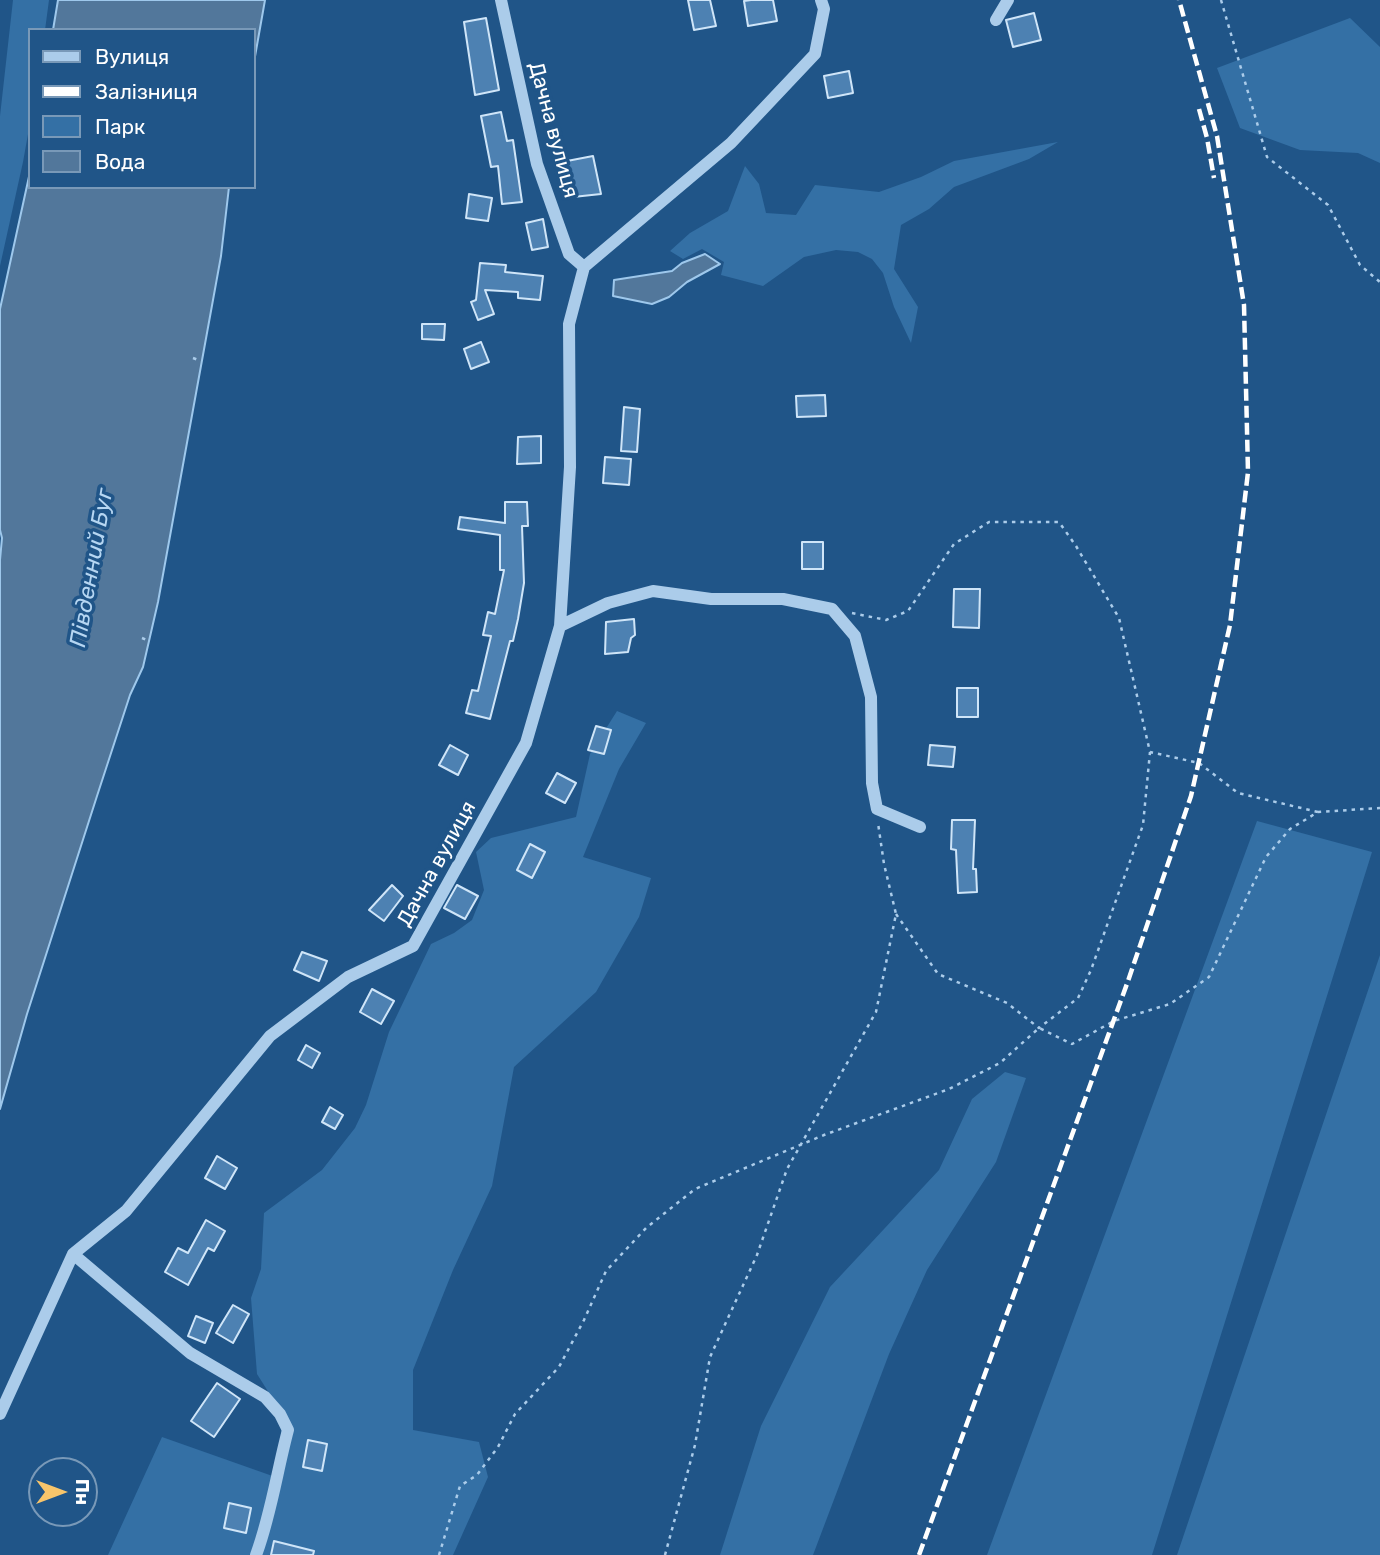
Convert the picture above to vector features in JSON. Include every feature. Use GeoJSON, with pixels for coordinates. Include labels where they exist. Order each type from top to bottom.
{"type":"FeatureCollection","features":[{"type":"Feature","properties":{"kind":"street","name":"Дачна вулиця"},"geometry":{"type":"LineString","coordinates":[[73,1254],[126,1211],[270,1036],[348,977],[413,946],[526,743],[560,625],[570,467],[569,324],[584,267],[569,254],[537,164],[501,0]]}},
{"type":"Feature","properties":{"kind":"street"},"geometry":{"type":"LineString","coordinates":[[584,267],[731,143],[815,54],[824,9],[821,0]]}},
{"type":"Feature","properties":{"kind":"street"},"geometry":{"type":"LineString","coordinates":[[996,20],[1008,0]]}},
{"type":"Feature","properties":{"kind":"street"},"geometry":{"type":"LineString","coordinates":[[560,625],[608,603],[653,591],[711,599],[783,599],[832,609],[855,636],[871,697],[872,783],[877,809],[919,827]]}},
{"type":"Feature","properties":{"kind":"street"},"geometry":{"type":"LineString","coordinates":[[0,1414],[73,1254],[190,1353],[265,1397],[281,1414],[288,1430],[256,1555]]}},
{"type":"Feature","properties":{"kind":"path"},"geometry":{"type":"LineString","coordinates":[[1221,0],[1267,157],[1328,205],[1360,265],[1380,282]]}},
{"type":"Feature","properties":{"kind":"path"},"geometry":{"type":"LineString","coordinates":[[193,358],[201,361]]}},
{"type":"Feature","properties":{"kind":"path"},"geometry":{"type":"LineString","coordinates":[[439,1555],[460,1486],[477,1475],[498,1447],[515,1414],[559,1367],[607,1271],[646,1228],[695,1189],[803,1144],[948,1089],[1000,1063],[1078,998],[1091,970],[1143,825],[1150,752],[1119,618],[1059,522],[989,522],[954,544],[908,611],[886,620],[832,609]]}},
{"type":"Feature","properties":{"kind":"path"},"geometry":{"type":"LineString","coordinates":[[142,638],[149,641]]}},
{"type":"Feature","properties":{"kind":"path"},"geometry":{"type":"LineString","coordinates":[[1150,752],[1199,763],[1238,793],[1318,812],[1380,808]]}},
{"type":"Feature","properties":{"kind":"path"},"geometry":{"type":"LineString","coordinates":[[877,809],[884,864],[896,914],[938,974],[1007,1003],[1039,1028],[1072,1044],[1114,1021],[1170,1004],[1209,977],[1266,858],[1290,829],[1318,812]]}},
{"type":"Feature","properties":{"kind":"path"},"geometry":{"type":"LineString","coordinates":[[665,1555],[695,1445],[710,1357],[757,1255],[787,1169],[876,1012],[896,914]]}},
{"type":"Feature","properties":{"kind":"green space"},"geometry":{"type":"Polygon","coordinates":[[[13,0],[49,0],[45,28],[28,28],[28,134],[0,266],[0,116],[13,0]]]}},
{"type":"Feature","properties":{"kind":"green space"},"geometry":{"type":"Polygon","coordinates":[[[1350,18],[1380,47],[1380,163],[1358,153],[1300,150],[1240,128],[1217,68],[1350,18]]]}},
{"type":"Feature","properties":{"kind":"green space"},"geometry":{"type":"Polygon","coordinates":[[[1058,142],[1029,159],[954,187],[929,209],[901,225],[894,269],[918,307],[911,343],[894,307],[883,273],[872,259],[858,252],[836,250],[804,257],[763,286],[721,275],[724,262],[702,249],[683,259],[670,251],[690,233],[728,211],[745,166],[759,184],[766,213],[796,215],[815,185],[879,192],[921,177],[954,161],[1058,142]]]}},
{"type":"Feature","properties":{"kind":"green space"},"geometry":{"type":"Polygon","coordinates":[[[617,711],[646,723],[619,769],[583,857],[651,878],[639,917],[596,992],[514,1067],[492,1186],[453,1270],[413,1370],[413,1430],[479,1442],[488,1477],[453,1555],[108,1555],[162,1437],[281,1479],[281,1412],[257,1374],[251,1298],[261,1269],[264,1213],[322,1170],[355,1128],[366,1105],[389,1032],[431,944],[454,933],[472,920],[484,890],[476,852],[491,838],[576,817],[590,754],[617,711]]]}},
{"type":"Feature","properties":{"kind":"green space"},"geometry":{"type":"Polygon","coordinates":[[[1257,821],[1372,852],[1152,1555],[987,1555],[1257,821]]]}},
{"type":"Feature","properties":{"kind":"green space"},"geometry":{"type":"Polygon","coordinates":[[[1380,955],[1380,1555],[1177,1555],[1380,955]]]}},
{"type":"Feature","properties":{"kind":"green space"},"geometry":{"type":"Polygon","coordinates":[[[1005,1072],[1026,1078],[996,1162],[927,1270],[889,1354],[813,1555],[720,1555],[761,1426],[830,1287],[939,1170],[972,1099],[1005,1072]]]}},
{"type":"Feature","properties":{"kind":"water"},"geometry":{"type":"Polygon","coordinates":[[[58,0],[265,0],[256,51],[256,28],[53,28],[58,0]]]}},
{"type":"Feature","properties":{"kind":"water","name":"Південний Буг"},"geometry":{"type":"Polygon","coordinates":[[[28,181],[28,189],[229,189],[221,256],[158,602],[143,667],[130,695],[97,796],[27,1014],[0,1109],[2,538],[0,309],[28,181]]]}},
{"type":"Feature","properties":{"kind":"water"},"geometry":{"type":"Polygon","coordinates":[[[705,254],[720,264],[687,282],[669,297],[652,304],[613,296],[614,280],[672,271],[682,263],[705,254]]]}},
{"type":"Feature","properties":{"kind":"building"},"geometry":{"type":"Polygon","coordinates":[[[688,0],[710,0],[716,26],[694,30],[688,0]]]}},
{"type":"Feature","properties":{"kind":"building"},"geometry":{"type":"Polygon","coordinates":[[[773,0],[777,21],[748,26],[744,1],[773,0]]]}},
{"type":"Feature","properties":{"kind":"building"},"geometry":{"type":"Polygon","coordinates":[[[1034,13],[1041,40],[1013,47],[1006,20],[1034,13]]]}},
{"type":"Feature","properties":{"kind":"building"},"geometry":{"type":"Polygon","coordinates":[[[486,18],[499,90],[475,95],[464,22],[486,18]]]}},
{"type":"Feature","properties":{"kind":"building"},"geometry":{"type":"Polygon","coordinates":[[[849,71],[853,93],[828,98],[824,76],[849,71]]]}},
{"type":"Feature","properties":{"kind":"building"},"geometry":{"type":"Polygon","coordinates":[[[501,112],[507,141],[513,140],[522,202],[502,204],[498,166],[491,167],[481,116],[501,112]]]}},
{"type":"Feature","properties":{"kind":"building"},"geometry":{"type":"Polygon","coordinates":[[[593,156],[601,194],[573,197],[567,161],[593,156]]]}},
{"type":"Feature","properties":{"kind":"building"},"geometry":{"type":"Polygon","coordinates":[[[469,194],[492,198],[488,221],[466,218],[469,194]]]}},
{"type":"Feature","properties":{"kind":"building"},"geometry":{"type":"Polygon","coordinates":[[[543,219],[548,247],[532,250],[526,223],[543,219]]]}},
{"type":"Feature","properties":{"kind":"building"},"geometry":{"type":"Polygon","coordinates":[[[480,263],[506,265],[505,272],[543,276],[540,300],[518,298],[518,292],[485,290],[494,314],[478,320],[471,302],[476,300],[480,263]]]}},
{"type":"Feature","properties":{"kind":"building"},"geometry":{"type":"Polygon","coordinates":[[[422,324],[445,324],[444,340],[422,339],[422,324]]]}},
{"type":"Feature","properties":{"kind":"building"},"geometry":{"type":"Polygon","coordinates":[[[481,342],[489,362],[471,369],[464,349],[481,342]]]}},
{"type":"Feature","properties":{"kind":"building"},"geometry":{"type":"Polygon","coordinates":[[[825,395],[826,416],[797,417],[796,396],[825,395]]]}},
{"type":"Feature","properties":{"kind":"building"},"geometry":{"type":"Polygon","coordinates":[[[624,407],[640,409],[637,452],[621,451],[624,407]]]}},
{"type":"Feature","properties":{"kind":"building"},"geometry":{"type":"Polygon","coordinates":[[[541,436],[541,463],[517,464],[518,437],[541,436]]]}},
{"type":"Feature","properties":{"kind":"building"},"geometry":{"type":"Polygon","coordinates":[[[605,457],[631,459],[629,485],[603,483],[605,457]]]}},
{"type":"Feature","properties":{"kind":"building"},"geometry":{"type":"Polygon","coordinates":[[[505,502],[527,502],[528,526],[522,526],[524,583],[518,619],[490,719],[466,713],[472,690],[478,691],[491,636],[483,635],[488,612],[495,614],[504,570],[500,570],[500,535],[458,529],[460,517],[505,523],[505,502]]]}},
{"type":"Feature","properties":{"kind":"building"},"geometry":{"type":"Polygon","coordinates":[[[802,542],[823,542],[823,569],[802,569],[802,542]]]}},
{"type":"Feature","properties":{"kind":"building"},"geometry":{"type":"Polygon","coordinates":[[[954,589],[980,589],[979,628],[953,627],[954,589]]]}},
{"type":"Feature","properties":{"kind":"building"},"geometry":{"type":"Polygon","coordinates":[[[634,619],[635,635],[631,638],[628,652],[605,654],[606,622],[634,619]]]}},
{"type":"Feature","properties":{"kind":"building"},"geometry":{"type":"Polygon","coordinates":[[[957,688],[978,688],[978,717],[957,717],[957,688]]]}},
{"type":"Feature","properties":{"kind":"building"},"geometry":{"type":"Polygon","coordinates":[[[596,726],[611,730],[604,754],[588,750],[596,726]]]}},
{"type":"Feature","properties":{"kind":"building"},"geometry":{"type":"Polygon","coordinates":[[[450,745],[468,755],[458,775],[439,765],[450,745]]]}},
{"type":"Feature","properties":{"kind":"building"},"geometry":{"type":"Polygon","coordinates":[[[930,745],[955,747],[953,767],[928,765],[930,745]]]}},
{"type":"Feature","properties":{"kind":"building"},"geometry":{"type":"Polygon","coordinates":[[[557,773],[576,783],[565,803],[546,793],[557,773]]]}},
{"type":"Feature","properties":{"kind":"building"},"geometry":{"type":"Polygon","coordinates":[[[952,820],[975,820],[973,869],[976,869],[977,892],[958,893],[956,850],[951,849],[952,820]]]}},
{"type":"Feature","properties":{"kind":"building"},"geometry":{"type":"Polygon","coordinates":[[[530,844],[545,852],[532,878],[517,870],[530,844]]]}},
{"type":"Feature","properties":{"kind":"building"},"geometry":{"type":"Polygon","coordinates":[[[392,885],[403,896],[384,921],[369,910],[392,885]]]}},
{"type":"Feature","properties":{"kind":"building"},"geometry":{"type":"Polygon","coordinates":[[[457,885],[478,896],[465,919],[444,908],[457,885]]]}},
{"type":"Feature","properties":{"kind":"building"},"geometry":{"type":"Polygon","coordinates":[[[302,952],[327,961],[319,981],[294,970],[302,952]]]}},
{"type":"Feature","properties":{"kind":"building"},"geometry":{"type":"Polygon","coordinates":[[[372,989],[394,1001],[381,1024],[360,1012],[372,989]]]}},
{"type":"Feature","properties":{"kind":"building"},"geometry":{"type":"Polygon","coordinates":[[[306,1045],[320,1053],[312,1068],[298,1060],[306,1045]]]}},
{"type":"Feature","properties":{"kind":"building"},"geometry":{"type":"Polygon","coordinates":[[[330,1107],[343,1115],[335,1129],[322,1122],[330,1107]]]}},
{"type":"Feature","properties":{"kind":"building"},"geometry":{"type":"Polygon","coordinates":[[[217,1156],[237,1168],[225,1189],[205,1178],[217,1156]]]}},
{"type":"Feature","properties":{"kind":"building"},"geometry":{"type":"Polygon","coordinates":[[[206,1220],[225,1231],[214,1251],[208,1248],[188,1285],[165,1272],[178,1248],[188,1253],[206,1220]]]}},
{"type":"Feature","properties":{"kind":"building"},"geometry":{"type":"Polygon","coordinates":[[[233,1305],[249,1314],[233,1343],[216,1333],[233,1305]]]}},
{"type":"Feature","properties":{"kind":"building"},"geometry":{"type":"Polygon","coordinates":[[[196,1316],[213,1323],[205,1343],[188,1336],[196,1316]]]}},
{"type":"Feature","properties":{"kind":"building"},"geometry":{"type":"Polygon","coordinates":[[[217,1383],[240,1399],[214,1437],[191,1421],[217,1383]]]}},
{"type":"Feature","properties":{"kind":"building"},"geometry":{"type":"Polygon","coordinates":[[[308,1440],[327,1444],[322,1471],[303,1467],[308,1440]]]}},
{"type":"Feature","properties":{"kind":"building"},"geometry":{"type":"Polygon","coordinates":[[[229,1503],[251,1508],[246,1533],[224,1528],[229,1503]]]}},
{"type":"Feature","properties":{"kind":"building"},"geometry":{"type":"Polygon","coordinates":[[[274,1541],[314,1551],[313,1555],[271,1555],[274,1541]]]}},
{"type":"Feature","properties":{"kind":"railway"},"geometry":{"type":"LineString","coordinates":[[919,1555],[1128,981],[1191,796],[1230,625],[1248,472],[1244,305],[1217,136],[1179,0]]}},
{"type":"Feature","properties":{"kind":"railway"},"geometry":{"type":"LineString","coordinates":[[1199,109],[1214,178]]}}]}
